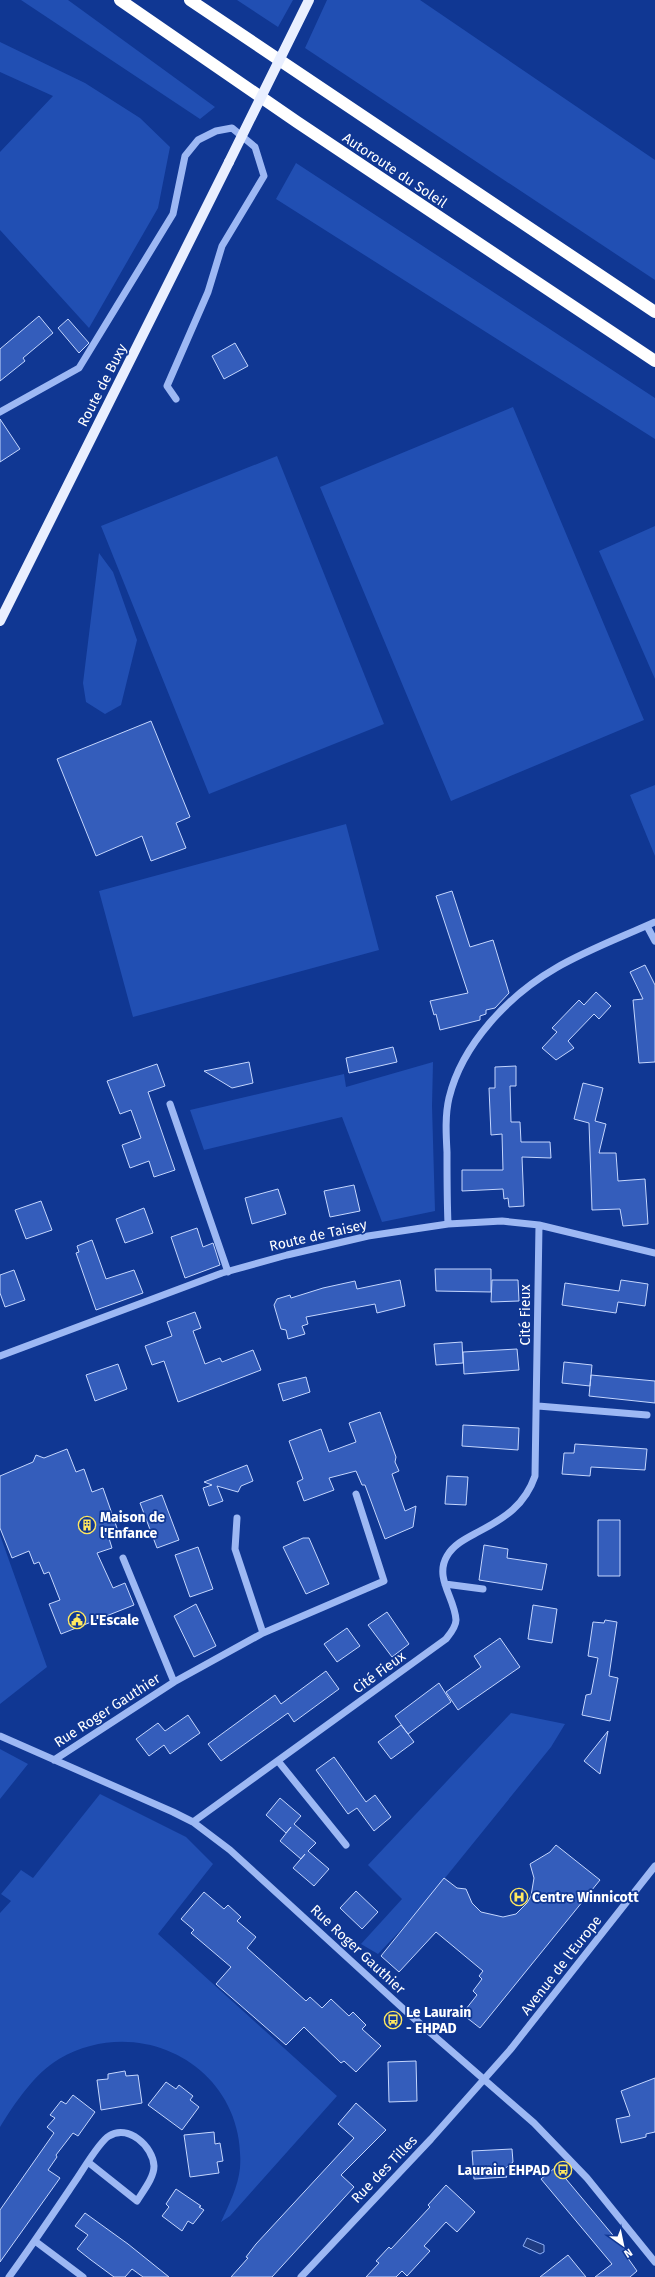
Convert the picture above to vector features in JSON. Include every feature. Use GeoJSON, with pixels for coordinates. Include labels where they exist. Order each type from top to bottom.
{"type":"FeatureCollection","features":[{"type":"Feature","properties":{"kind":"highway","name":"Autoroute du Soleil"},"geometry":{"type":"LineString","coordinates":[[120,0],[297,122],[655,361]]}},
{"type":"Feature","properties":{"kind":"highway","name":"Autoroute du Soleil"},"geometry":{"type":"LineString","coordinates":[[190,0],[655,312]]}},
{"type":"Feature","properties":{"kind":"main road","name":"Route de Buxy"},"geometry":{"type":"LineString","coordinates":[[0,621],[309,0]]}},
{"type":"Feature","properties":{"kind":"street"},"geometry":{"type":"LineString","coordinates":[[0,412],[79,368],[173,214],[185,156],[198,140],[216,131],[232,128],[255,147],[264,176],[222,246],[208,292],[167,386],[176,398]]}},
{"type":"Feature","properties":{"kind":"street"},"geometry":{"type":"LineString","coordinates":[[448,1224],[446,1127],[448,1098],[460,1066],[476,1040],[499,1014],[527,988],[556,968],[655,922]]}},
{"type":"Feature","properties":{"kind":"street"},"geometry":{"type":"LineString","coordinates":[[647,926],[655,941]]}},
{"type":"Feature","properties":{"kind":"street"},"geometry":{"type":"LineString","coordinates":[[170,1104],[228,1272]]}},
{"type":"Feature","properties":{"kind":"street","name":"Route de Taisey"},"geometry":{"type":"LineString","coordinates":[[0,1356],[228,1272],[286,1255],[368,1236],[448,1224],[502,1220],[539,1225],[655,1253]]}},
{"type":"Feature","properties":{"kind":"street","name":"Cité Fieux"},"geometry":{"type":"LineString","coordinates":[[194,1822],[446,1639],[452,1632],[456,1621],[445,1584],[443,1566],[447,1555],[460,1542],[512,1510],[522,1502],[530,1490],[535,1476],[538,1406],[539,1225]]}},
{"type":"Feature","properties":{"kind":"street"},"geometry":{"type":"LineString","coordinates":[[538,1406],[647,1415]]}},
{"type":"Feature","properties":{"kind":"street","name":"Rue Roger Gauthier"},"geometry":{"type":"LineString","coordinates":[[54,1760],[174,1682],[263,1633],[384,1581],[356,1494]]}},
{"type":"Feature","properties":{"kind":"street"},"geometry":{"type":"LineString","coordinates":[[237,1518],[236,1549],[263,1633]]}},
{"type":"Feature","properties":{"kind":"street","name":"Rue Roger Gauthier"},"geometry":{"type":"LineString","coordinates":[[124,1558],[174,1682]]}},
{"type":"Feature","properties":{"kind":"street"},"geometry":{"type":"LineString","coordinates":[[445,1584],[482,1589]]}},
{"type":"Feature","properties":{"kind":"street","name":"Rue Roger Gauthier"},"geometry":{"type":"LineString","coordinates":[[0,1736],[123,1789],[194,1822],[230,1850],[409,2014],[485,2079],[543,2132],[570,2160],[615,2212],[655,2262]]}},
{"type":"Feature","properties":{"kind":"street"},"geometry":{"type":"LineString","coordinates":[[278,1761],[346,1845]]}},
{"type":"Feature","properties":{"kind":"street","name":"Avenue de l'Europe"},"geometry":{"type":"LineString","coordinates":[[485,2079],[510,2050],[655,1866]]}},
{"type":"Feature","properties":{"kind":"street","name":"Rue des Tilles"},"geometry":{"type":"LineString","coordinates":[[301,2277],[431,2139],[485,2079]]}},
{"type":"Feature","properties":{"kind":"street"},"geometry":{"type":"LineString","coordinates":[[9,2277],[88,2162],[108,2136],[122,2132],[134,2136],[149,2150],[154,2166],[151,2178],[137,2201],[88,2162]]}},
{"type":"Feature","properties":{"kind":"street"},"geometry":{"type":"LineString","coordinates":[[35,2241],[83,2277]]}},
{"type":"Feature","properties":{"kind":"shaded area"},"geometry":{"type":"Polygon","coordinates":[[[21,0],[68,0],[215,107],[200,119],[21,0]]]}},
{"type":"Feature","properties":{"kind":"shaded area"},"geometry":{"type":"Polygon","coordinates":[[[237,0],[293,0],[278,27],[237,0]]]}},
{"type":"Feature","properties":{"kind":"shaded area"},"geometry":{"type":"Polygon","coordinates":[[[327,0],[420,0],[655,160],[655,280],[305,48],[327,0]]]}},
{"type":"Feature","properties":{"kind":"shaded area"},"geometry":{"type":"Polygon","coordinates":[[[0,42],[85,83],[140,118],[170,147],[158,208],[89,328],[0,230],[0,152],[53,96],[0,72],[0,42]]]}},
{"type":"Feature","properties":{"kind":"shaded area"},"geometry":{"type":"Polygon","coordinates":[[[296,163],[655,398],[655,439],[276,199],[296,163]]]}},
{"type":"Feature","properties":{"kind":"shaded area"},"geometry":{"type":"Polygon","coordinates":[[[513,407],[644,720],[451,801],[320,487],[513,407]]]}},
{"type":"Feature","properties":{"kind":"shaded area"},"geometry":{"type":"Polygon","coordinates":[[[277,456],[384,724],[209,794],[101,526],[277,456]]]}},
{"type":"Feature","properties":{"kind":"shaded area"},"geometry":{"type":"Polygon","coordinates":[[[655,526],[655,679],[599,551],[655,526]]]}},
{"type":"Feature","properties":{"kind":"shaded area"},"geometry":{"type":"Polygon","coordinates":[[[99,553],[113,572],[137,640],[121,705],[105,714],[86,702],[83,683],[99,553]]]}},
{"type":"Feature","properties":{"kind":"shaded area"},"geometry":{"type":"Polygon","coordinates":[[[655,785],[655,856],[630,795],[655,785]]]}},
{"type":"Feature","properties":{"kind":"shaded area"},"geometry":{"type":"Polygon","coordinates":[[[346,824],[379,950],[133,1017],[99,891],[346,824]]]}},
{"type":"Feature","properties":{"kind":"shaded area"},"geometry":{"type":"Polygon","coordinates":[[[433,1062],[432,1106],[435,1211],[382,1222],[342,1117],[204,1150],[190,1110],[344,1074],[346,1087],[433,1062]]]}},
{"type":"Feature","properties":{"kind":"shaded area"},"geometry":{"type":"Polygon","coordinates":[[[0,1535],[47,1667],[0,1704],[0,1535]]]}},
{"type":"Feature","properties":{"kind":"shaded area"},"geometry":{"type":"Polygon","coordinates":[[[511,1713],[565,1724],[551,1747],[415,1915],[378,1954],[361,1944],[402,1899],[368,1865],[511,1713]]]}},
{"type":"Feature","properties":{"kind":"shaded area"},"geometry":{"type":"Polygon","coordinates":[[[0,1749],[28,1764],[0,1799],[0,1749]]]}},
{"type":"Feature","properties":{"kind":"shaded area"},"geometry":{"type":"Polygon","coordinates":[[[100,1794],[186,1837],[213,1864],[158,1934],[337,2096],[230,2216],[221,2222],[233,2195],[239,2175],[238,2133],[226,2102],[208,2077],[183,2058],[155,2046],[123,2042],[91,2046],[59,2059],[41,2073],[19,2099],[0,2127],[0,1913],[11,1901],[1,1894],[21,1870],[33,1878],[100,1794]]]}},
{"type":"Feature","properties":{"kind":"shaded area"},"geometry":{"type":"Polygon","coordinates":[[[527,2238],[544,2245],[544,2252],[540,2254],[523,2246],[527,2238]]]}},
{"type":"Feature","properties":{"kind":"building"},"geometry":{"type":"Polygon","coordinates":[[[39,316],[53,333],[23,358],[25,361],[0,381],[0,349],[39,316]]]}},
{"type":"Feature","properties":{"kind":"building"},"geometry":{"type":"Polygon","coordinates":[[[68,319],[89,343],[79,353],[58,328],[68,319]]]}},
{"type":"Feature","properties":{"kind":"building"},"geometry":{"type":"Polygon","coordinates":[[[235,343],[248,366],[224,379],[212,356],[235,343]]]}},
{"type":"Feature","properties":{"kind":"building"},"geometry":{"type":"Polygon","coordinates":[[[0,419],[20,449],[0,462],[0,419]]]}},
{"type":"Feature","properties":{"kind":"building"},"geometry":{"type":"Polygon","coordinates":[[[151,721],[190,817],[176,823],[186,848],[151,861],[142,836],[96,856],[57,759],[151,721]]]}},
{"type":"Feature","properties":{"kind":"building"},"geometry":{"type":"Polygon","coordinates":[[[452,891],[470,947],[493,940],[509,993],[495,1008],[486,1010],[486,1014],[480,1016],[480,1020],[440,1030],[436,1014],[434,1015],[430,1001],[468,993],[436,896],[452,891]]]}},
{"type":"Feature","properties":{"kind":"building"},"geometry":{"type":"Polygon","coordinates":[[[645,965],[655,985],[655,1062],[639,1063],[633,1000],[643,999],[630,972],[645,965]]]}},
{"type":"Feature","properties":{"kind":"building"},"geometry":{"type":"Polygon","coordinates":[[[596,992],[611,1006],[599,1019],[594,1014],[568,1041],[574,1048],[556,1060],[542,1048],[557,1032],[552,1028],[579,1000],[584,1005],[596,992]]]}},
{"type":"Feature","properties":{"kind":"building"},"geometry":{"type":"Polygon","coordinates":[[[393,1047],[397,1062],[349,1073],[346,1058],[393,1047]]]}},
{"type":"Feature","properties":{"kind":"building"},"geometry":{"type":"Polygon","coordinates":[[[249,1062],[253,1083],[232,1088],[204,1071],[249,1062]]]}},
{"type":"Feature","properties":{"kind":"building"},"geometry":{"type":"Polygon","coordinates":[[[157,1064],[165,1086],[148,1092],[175,1170],[154,1177],[149,1161],[130,1168],[122,1145],[141,1138],[131,1110],[120,1114],[107,1081],[157,1064]]]}},
{"type":"Feature","properties":{"kind":"building"},"geometry":{"type":"Polygon","coordinates":[[[516,1066],[516,1086],[510,1086],[511,1122],[520,1122],[521,1142],[550,1142],[551,1158],[522,1157],[524,1206],[509,1207],[508,1198],[504,1199],[503,1189],[462,1191],[462,1170],[503,1170],[502,1134],[491,1135],[489,1088],[495,1088],[495,1067],[516,1066]]]}},
{"type":"Feature","properties":{"kind":"building"},"geometry":{"type":"Polygon","coordinates":[[[583,1083],[603,1088],[595,1121],[606,1124],[599,1153],[616,1153],[618,1181],[645,1179],[648,1224],[623,1226],[620,1209],[592,1210],[589,1123],[574,1119],[583,1083]]]}},
{"type":"Feature","properties":{"kind":"building"},"geometry":{"type":"Polygon","coordinates":[[[354,1185],[360,1211],[330,1217],[324,1191],[354,1185]]]}},
{"type":"Feature","properties":{"kind":"building"},"geometry":{"type":"Polygon","coordinates":[[[278,1189],[286,1214],[252,1224],[245,1198],[278,1189]]]}},
{"type":"Feature","properties":{"kind":"building"},"geometry":{"type":"Polygon","coordinates":[[[41,1201],[52,1230],[26,1239],[15,1210],[41,1201]]]}},
{"type":"Feature","properties":{"kind":"building"},"geometry":{"type":"Polygon","coordinates":[[[144,1208],[153,1233],[125,1243],[116,1219],[144,1208]]]}},
{"type":"Feature","properties":{"kind":"building"},"geometry":{"type":"Polygon","coordinates":[[[197,1228],[203,1247],[213,1243],[220,1265],[185,1278],[171,1237],[197,1228]]]}},
{"type":"Feature","properties":{"kind":"building"},"geometry":{"type":"Polygon","coordinates":[[[92,1240],[106,1279],[134,1270],[143,1293],[96,1310],[76,1253],[79,1252],[77,1246],[92,1240]]]}},
{"type":"Feature","properties":{"kind":"building"},"geometry":{"type":"Polygon","coordinates":[[[435,1269],[491,1269],[491,1292],[436,1291],[435,1269]]]}},
{"type":"Feature","properties":{"kind":"building"},"geometry":{"type":"Polygon","coordinates":[[[14,1270],[25,1300],[5,1307],[0,1293],[0,1275],[14,1270]]]}},
{"type":"Feature","properties":{"kind":"building"},"geometry":{"type":"Polygon","coordinates":[[[400,1280],[405,1306],[377,1313],[375,1304],[306,1317],[308,1324],[302,1326],[305,1334],[288,1339],[286,1330],[281,1329],[274,1305],[277,1299],[290,1295],[291,1298],[323,1288],[355,1281],[357,1289],[400,1280]]]}},
{"type":"Feature","properties":{"kind":"building"},"geometry":{"type":"Polygon","coordinates":[[[492,1280],[518,1280],[519,1301],[491,1302],[492,1280]]]}},
{"type":"Feature","properties":{"kind":"building"},"geometry":{"type":"Polygon","coordinates":[[[621,1280],[648,1284],[645,1306],[618,1302],[616,1313],[562,1305],[565,1283],[619,1291],[621,1280]]]}},
{"type":"Feature","properties":{"kind":"building"},"geometry":{"type":"Polygon","coordinates":[[[195,1312],[201,1328],[193,1331],[205,1364],[220,1358],[222,1362],[253,1350],[261,1370],[178,1402],[164,1361],[152,1365],[145,1346],[172,1336],[167,1322],[195,1312]]]}},
{"type":"Feature","properties":{"kind":"building"},"geometry":{"type":"Polygon","coordinates":[[[462,1342],[463,1363],[436,1365],[434,1344],[462,1342]]]}},
{"type":"Feature","properties":{"kind":"building"},"geometry":{"type":"Polygon","coordinates":[[[517,1349],[519,1370],[464,1374],[463,1352],[517,1349]]]}},
{"type":"Feature","properties":{"kind":"building"},"geometry":{"type":"Polygon","coordinates":[[[564,1362],[592,1365],[590,1386],[562,1383],[564,1362]]]}},
{"type":"Feature","properties":{"kind":"building"},"geometry":{"type":"Polygon","coordinates":[[[118,1364],[127,1389],[95,1401],[86,1375],[118,1364]]]}},
{"type":"Feature","properties":{"kind":"building"},"geometry":{"type":"Polygon","coordinates":[[[591,1375],[655,1381],[655,1403],[589,1396],[591,1375]]]}},
{"type":"Feature","properties":{"kind":"building"},"geometry":{"type":"Polygon","coordinates":[[[306,1377],[310,1392],[283,1401],[278,1384],[306,1377]]]}},
{"type":"Feature","properties":{"kind":"building"},"geometry":{"type":"Polygon","coordinates":[[[380,1412],[396,1457],[395,1462],[399,1471],[392,1474],[405,1511],[416,1506],[413,1527],[385,1539],[365,1485],[362,1485],[356,1471],[329,1478],[334,1490],[304,1501],[297,1482],[303,1479],[289,1441],[321,1429],[329,1452],[356,1442],[349,1423],[380,1412]]]}},
{"type":"Feature","properties":{"kind":"building"},"geometry":{"type":"Polygon","coordinates":[[[463,1425],[519,1428],[518,1450],[462,1446],[463,1425]]]}},
{"type":"Feature","properties":{"kind":"building"},"geometry":{"type":"Polygon","coordinates":[[[575,1444],[647,1449],[645,1470],[591,1467],[590,1476],[562,1474],[564,1453],[574,1453],[575,1444]]]}},
{"type":"Feature","properties":{"kind":"building","name":"Maison de l'Enfance"},"geometry":{"type":"Polygon","coordinates":[[[67,1449],[76,1472],[84,1469],[92,1492],[103,1488],[118,1531],[108,1535],[112,1548],[97,1553],[113,1588],[125,1583],[134,1605],[61,1634],[49,1604],[60,1600],[49,1572],[44,1574],[39,1562],[34,1564],[29,1551],[12,1558],[0,1528],[0,1476],[33,1462],[36,1455],[44,1458],[67,1449]]]}},
{"type":"Feature","properties":{"kind":"building"},"geometry":{"type":"Polygon","coordinates":[[[247,1465],[253,1481],[241,1486],[238,1492],[217,1486],[223,1501],[209,1506],[203,1488],[212,1485],[204,1482],[247,1465]]]}},
{"type":"Feature","properties":{"kind":"building"},"geometry":{"type":"Polygon","coordinates":[[[447,1476],[468,1477],[466,1505],[445,1504],[447,1476]]]}},
{"type":"Feature","properties":{"kind":"building"},"geometry":{"type":"Polygon","coordinates":[[[162,1495],[179,1540],[157,1548],[140,1503],[162,1495]]]}},
{"type":"Feature","properties":{"kind":"building"},"geometry":{"type":"Polygon","coordinates":[[[598,1520],[620,1520],[620,1576],[598,1576],[598,1520]]]}},
{"type":"Feature","properties":{"kind":"building"},"geometry":{"type":"Polygon","coordinates":[[[303,1538],[309,1538],[329,1584],[306,1594],[283,1547],[303,1538]]]}},
{"type":"Feature","properties":{"kind":"building"},"geometry":{"type":"Polygon","coordinates":[[[484,1545],[508,1549],[507,1558],[547,1564],[542,1590],[479,1580],[484,1545]]]}},
{"type":"Feature","properties":{"kind":"building"},"geometry":{"type":"Polygon","coordinates":[[[198,1547],[213,1589],[190,1597],[175,1555],[198,1547]]]}},
{"type":"Feature","properties":{"kind":"building"},"geometry":{"type":"Polygon","coordinates":[[[196,1604],[216,1646],[194,1657],[174,1616],[196,1604]]]}},
{"type":"Feature","properties":{"kind":"building"},"geometry":{"type":"Polygon","coordinates":[[[533,1605],[557,1609],[552,1643],[528,1639],[533,1605]]]}},
{"type":"Feature","properties":{"kind":"building"},"geometry":{"type":"Polygon","coordinates":[[[387,1612],[409,1644],[392,1657],[368,1625],[387,1612]]]}},
{"type":"Feature","properties":{"kind":"building"},"geometry":{"type":"Polygon","coordinates":[[[605,1620],[617,1622],[609,1676],[618,1678],[610,1721],[582,1715],[586,1695],[591,1694],[598,1658],[588,1656],[593,1622],[604,1623],[605,1620]]]}},
{"type":"Feature","properties":{"kind":"building"},"geometry":{"type":"Polygon","coordinates":[[[347,1628],[360,1646],[337,1662],[324,1644],[347,1628]]]}},
{"type":"Feature","properties":{"kind":"building"},"geometry":{"type":"Polygon","coordinates":[[[500,1638],[520,1667],[458,1710],[446,1692],[481,1667],[474,1656],[500,1638]]]}},
{"type":"Feature","properties":{"kind":"building"},"geometry":{"type":"Polygon","coordinates":[[[326,1671],[339,1689],[294,1722],[288,1713],[221,1761],[208,1744],[275,1695],[281,1704],[326,1671]]]}},
{"type":"Feature","properties":{"kind":"building"},"geometry":{"type":"Polygon","coordinates":[[[439,1683],[451,1702],[408,1734],[395,1716],[439,1683]]]}},
{"type":"Feature","properties":{"kind":"building"},"geometry":{"type":"Polygon","coordinates":[[[188,1715],[200,1733],[170,1754],[164,1745],[149,1756],[136,1739],[158,1723],[165,1731],[188,1715]]]}},
{"type":"Feature","properties":{"kind":"building"},"geometry":{"type":"Polygon","coordinates":[[[401,1725],[414,1742],[391,1759],[378,1742],[401,1725]]]}},
{"type":"Feature","properties":{"kind":"building"},"geometry":{"type":"Polygon","coordinates":[[[608,1731],[600,1774],[584,1761],[608,1731]]]}},
{"type":"Feature","properties":{"kind":"building"},"geometry":{"type":"Polygon","coordinates":[[[334,1757],[366,1802],[375,1795],[391,1817],[374,1831],[357,1808],[348,1814],[316,1770],[334,1757]]]}},
{"type":"Feature","properties":{"kind":"building"},"geometry":{"type":"Polygon","coordinates":[[[280,1798],[301,1816],[294,1824],[316,1843],[308,1851],[329,1869],[314,1886],[293,1868],[301,1859],[280,1841],[291,1827],[286,1833],[266,1815],[280,1798]]]}},
{"type":"Feature","properties":{"kind":"building"},"geometry":{"type":"Polygon","coordinates":[[[556,1845],[600,1880],[480,2028],[462,2014],[477,1995],[473,1991],[482,1979],[479,1976],[483,1971],[436,1932],[399,1972],[381,1956],[444,1878],[457,1888],[466,1889],[472,1903],[481,1912],[503,1917],[516,1914],[527,1903],[531,1896],[534,1878],[530,1864],[550,1852],[556,1845]]]}},
{"type":"Feature","properties":{"kind":"building"},"geometry":{"type":"Polygon","coordinates":[[[356,1891],[378,1912],[362,1929],[340,1908],[356,1891]]]}},
{"type":"Feature","properties":{"kind":"building"},"geometry":{"type":"Polygon","coordinates":[[[204,1892],[224,1909],[228,1905],[241,1917],[237,1921],[256,1937],[247,1948],[306,2001],[310,1997],[322,2008],[331,1999],[349,2016],[353,2012],[366,2025],[362,2029],[381,2046],[356,2072],[344,2061],[341,2063],[304,2027],[286,2045],[216,1984],[231,1967],[191,1933],[194,1930],[181,1919],[204,1892]]]}},
{"type":"Feature","properties":{"kind":"building"},"geometry":{"type":"Polygon","coordinates":[[[416,2061],[417,2101],[389,2102],[388,2062],[416,2061]]]}},
{"type":"Feature","properties":{"kind":"building"},"geometry":{"type":"Polygon","coordinates":[[[125,2071],[126,2076],[138,2075],[142,2103],[101,2110],[97,2080],[108,2079],[108,2074],[125,2071]]]}},
{"type":"Feature","properties":{"kind":"building"},"geometry":{"type":"Polygon","coordinates":[[[655,2078],[655,2132],[646,2134],[646,2137],[621,2143],[616,2119],[630,2116],[621,2091],[655,2078]]]}},
{"type":"Feature","properties":{"kind":"building"},"geometry":{"type":"Polygon","coordinates":[[[166,2082],[176,2089],[179,2085],[193,2096],[190,2100],[199,2107],[182,2130],[148,2105],[166,2082]]]}},
{"type":"Feature","properties":{"kind":"building"},"geometry":{"type":"Polygon","coordinates":[[[73,2095],[95,2112],[78,2136],[73,2133],[56,2155],[57,2157],[48,2170],[60,2178],[0,2262],[0,2210],[54,2133],[47,2127],[55,2118],[50,2115],[61,2101],[66,2104],[73,2095]]]}},
{"type":"Feature","properties":{"kind":"building"},"geometry":{"type":"Polygon","coordinates":[[[356,2103],[386,2130],[341,2175],[354,2187],[272,2277],[231,2277],[248,2258],[246,2257],[256,2244],[354,2138],[338,2124],[356,2103]]]}},
{"type":"Feature","properties":{"kind":"building"},"geometry":{"type":"Polygon","coordinates":[[[214,2132],[215,2144],[220,2143],[223,2161],[217,2162],[219,2173],[190,2177],[184,2135],[214,2132]]]}},
{"type":"Feature","properties":{"kind":"building"},"geometry":{"type":"Polygon","coordinates":[[[512,2149],[513,2162],[502,2171],[507,2177],[474,2179],[472,2151],[512,2149]]]}},
{"type":"Feature","properties":{"kind":"building"},"geometry":{"type":"Polygon","coordinates":[[[556,2167],[627,2252],[625,2254],[637,2271],[630,2277],[595,2277],[612,2264],[541,2179],[556,2167]]]}},
{"type":"Feature","properties":{"kind":"building"},"geometry":{"type":"Polygon","coordinates":[[[446,2185],[475,2212],[457,2232],[446,2222],[424,2246],[430,2251],[407,2276],[402,2271],[396,2277],[366,2277],[379,2263],[376,2261],[389,2247],[391,2249],[430,2207],[428,2205],[446,2185]]]}},
{"type":"Feature","properties":{"kind":"building"},"geometry":{"type":"Polygon","coordinates":[[[176,2189],[201,2206],[199,2207],[204,2210],[193,2224],[188,2221],[182,2231],[162,2216],[169,2207],[166,2204],[176,2189]]]}},
{"type":"Feature","properties":{"kind":"building"},"geometry":{"type":"Polygon","coordinates":[[[85,2213],[128,2244],[169,2277],[143,2277],[132,2269],[125,2277],[114,2277],[91,2260],[77,2249],[88,2235],[75,2226],[85,2213]]]}},
{"type":"Feature","properties":{"kind":"building"},"geometry":{"type":"Polygon","coordinates":[[[568,2255],[586,2277],[540,2277],[568,2255]]]}},
{"type":"Feature","properties":{"kind":"place","name":"Maison de l'Enfance"},"geometry":{"type":"Point","coordinates":[87,1525]}},
{"type":"Feature","properties":{"kind":"place","name":"L'Escale"},"geometry":{"type":"Point","coordinates":[77,1620]}},
{"type":"Feature","properties":{"kind":"place","name":"Centre Winnicott"},"geometry":{"type":"Point","coordinates":[519,1897]}},
{"type":"Feature","properties":{"kind":"place","name":"Le Laurain - EHPAD"},"geometry":{"type":"Point","coordinates":[393,2020]}},
{"type":"Feature","properties":{"kind":"place","name":"Laurain EHPAD"},"geometry":{"type":"Point","coordinates":[563,2170]}}]}
